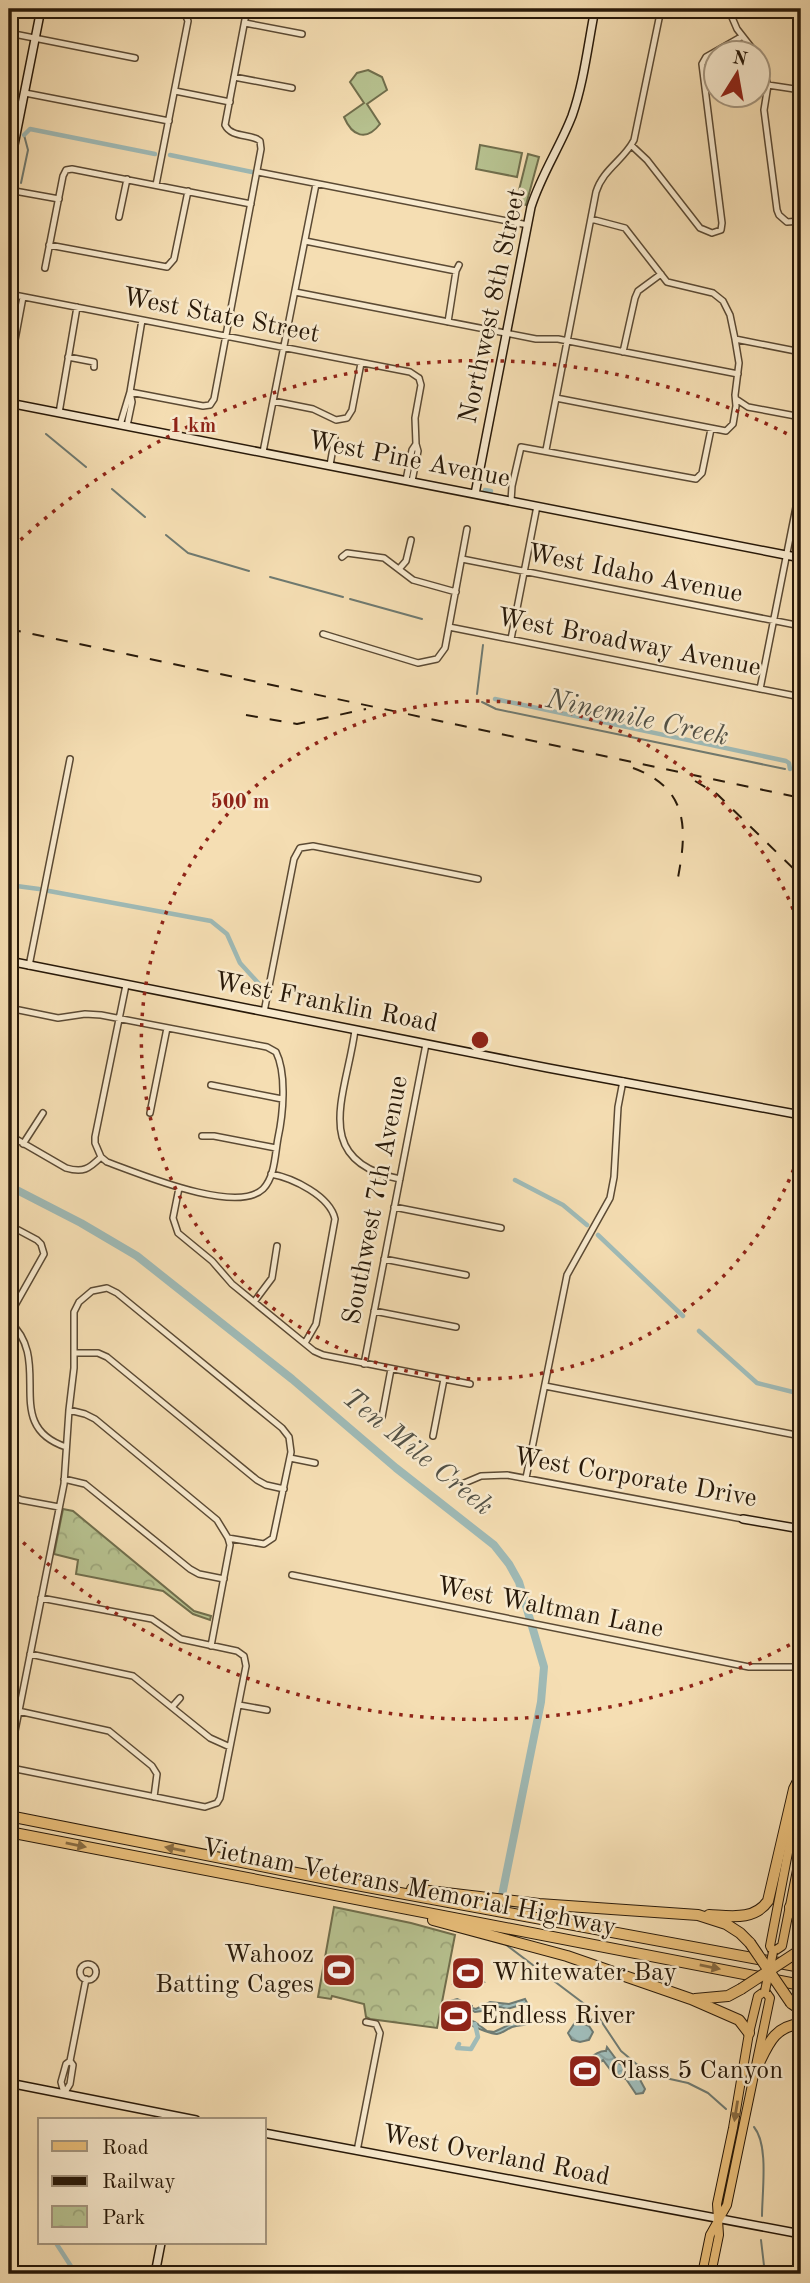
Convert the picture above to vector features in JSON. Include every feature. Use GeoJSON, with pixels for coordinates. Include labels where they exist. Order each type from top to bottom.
{"type":"FeatureCollection","features":[{"type":"Feature","properties":{"kind":"highway"},"geometry":{"type":"LineString","coordinates":[[362,1886],[384,1885],[539,1904],[698,1915],[743,1916],[755,1913],[764,1907],[771,1893],[794,1789],[801,1775]]}},
{"type":"Feature","properties":{"kind":"highway","name":"Vietnam Veterans Memorial Highway"},"geometry":{"type":"LineString","coordinates":[[9,1816],[362,1886],[801,1967]]}},
{"type":"Feature","properties":{"kind":"highway","name":"Vietnam Veterans Memorial Highway"},"geometry":{"type":"LineString","coordinates":[[9,1832],[801,1985]]}},
{"type":"Feature","properties":{"kind":"highway"},"geometry":{"type":"LineString","coordinates":[[330,1894],[567,1956],[691,1999],[739,2020],[748,2033]]}},
{"type":"Feature","properties":{"kind":"highway"},"geometry":{"type":"LineString","coordinates":[[790,1907],[801,1923]]}},
{"type":"Feature","properties":{"kind":"highway"},"geometry":{"type":"LineString","coordinates":[[698,1915],[726,1924],[740,1933],[750,1943],[791,2003],[801,2010]]}},
{"type":"Feature","properties":{"kind":"highway"},"geometry":{"type":"LineString","coordinates":[[691,1999],[728,1996],[799,1952]]}},
{"type":"Feature","properties":{"kind":"highway"},"geometry":{"type":"LineString","coordinates":[[755,2071],[774,2035],[790,2025],[801,2024]]}},
{"type":"Feature","properties":{"kind":"main road"},"geometry":{"type":"LineString","coordinates":[[712,2274],[720,2219],[718,2204],[748,2033],[758,1996],[765,1991],[773,1952],[770,1946],[801,1785]]}},
{"type":"Feature","properties":{"kind":"main road"},"geometry":{"type":"LineString","coordinates":[[773,1952],[782,1946],[801,1850]]}},
{"type":"Feature","properties":{"kind":"main road"},"geometry":{"type":"LineString","coordinates":[[702,2274],[710,2235],[727,2205],[770,1997],[765,1991]]}},
{"type":"Feature","properties":{"kind":"street"},"geometry":{"type":"LineString","coordinates":[[9,170],[41,9]]}},
{"type":"Feature","properties":{"kind":"street"},"geometry":{"type":"LineString","coordinates":[[156,185],[188,21],[187,15],[172,9]]}},
{"type":"Feature","properties":{"kind":"street"},"geometry":{"type":"LineString","coordinates":[[130,392],[203,406],[210,405],[214,399],[261,149],[260,141],[254,137],[233,133],[227,129],[225,121],[247,9]]}},
{"type":"Feature","properties":{"kind":"street","name":"Northwest 8th Street"},"geometry":{"type":"LineString","coordinates":[[475,494],[528,225],[538,186],[574,108],[594,9]]}},
{"type":"Feature","properties":{"kind":"street"},"geometry":{"type":"LineString","coordinates":[[546,450],[596,192],[604,175],[631,145],[638,128],[661,9]]}},
{"type":"Feature","properties":{"kind":"street"},"geometry":{"type":"LineString","coordinates":[[631,145],[647,160],[699,228],[705,232],[721,230],[703,61],[741,37],[731,11]]}},
{"type":"Feature","properties":{"kind":"street"},"geometry":{"type":"LineString","coordinates":[[245,23],[302,34]]}},
{"type":"Feature","properties":{"kind":"street"},"geometry":{"type":"LineString","coordinates":[[9,33],[135,58]]}},
{"type":"Feature","properties":{"kind":"street"},"geometry":{"type":"LineString","coordinates":[[234,77],[292,88]]}},
{"type":"Feature","properties":{"kind":"street"},"geometry":{"type":"LineString","coordinates":[[772,86],[801,90]]}},
{"type":"Feature","properties":{"kind":"street"},"geometry":{"type":"LineString","coordinates":[[175,91],[230,102]]}},
{"type":"Feature","properties":{"kind":"street"},"geometry":{"type":"LineString","coordinates":[[25,93],[169,121]]}},
{"type":"Feature","properties":{"kind":"street"},"geometry":{"type":"LineString","coordinates":[[764,108],[777,210],[787,222],[801,221]]}},
{"type":"Feature","properties":{"kind":"street"},"geometry":{"type":"LineString","coordinates":[[45,268],[66,170],[127,179],[251,204]]}},
{"type":"Feature","properties":{"kind":"street"},"geometry":{"type":"LineString","coordinates":[[258,172],[528,225]]}},
{"type":"Feature","properties":{"kind":"street"},"geometry":{"type":"LineString","coordinates":[[119,217],[127,179]]}},
{"type":"Feature","properties":{"kind":"street"},"geometry":{"type":"LineString","coordinates":[[263,452],[316,184]]}},
{"type":"Feature","properties":{"kind":"street"},"geometry":{"type":"LineString","coordinates":[[9,190],[59,199]]}},
{"type":"Feature","properties":{"kind":"street"},"geometry":{"type":"LineString","coordinates":[[50,245],[163,267],[170,265],[174,259],[188,191]]}},
{"type":"Feature","properties":{"kind":"street"},"geometry":{"type":"LineString","coordinates":[[556,398],[723,431],[730,430],[733,424],[739,363],[730,316],[723,301],[713,293],[667,282],[625,228],[591,219]]}},
{"type":"Feature","properties":{"kind":"street"},"geometry":{"type":"LineString","coordinates":[[305,241],[456,271]]}},
{"type":"Feature","properties":{"kind":"street"},"geometry":{"type":"LineString","coordinates":[[449,321],[459,265]]}},
{"type":"Feature","properties":{"kind":"street"},"geometry":{"type":"LineString","coordinates":[[623,352],[638,291],[662,274]]}},
{"type":"Feature","properties":{"kind":"street"},"geometry":{"type":"LineString","coordinates":[[295,292],[536,339],[550,338],[738,374]]}},
{"type":"Feature","properties":{"kind":"street","name":"West State Street"},"geometry":{"type":"LineString","coordinates":[[9,294],[410,372],[422,377],[415,418],[416,444],[412,450],[409,481]]}},
{"type":"Feature","properties":{"kind":"street"},"geometry":{"type":"LineString","coordinates":[[9,372],[23,297]]}},
{"type":"Feature","properties":{"kind":"street"},"geometry":{"type":"LineString","coordinates":[[59,413],[77,307]]}},
{"type":"Feature","properties":{"kind":"street"},"geometry":{"type":"LineString","coordinates":[[124,426],[142,320]]}},
{"type":"Feature","properties":{"kind":"street"},"geometry":{"type":"LineString","coordinates":[[735,339],[801,352]]}},
{"type":"Feature","properties":{"kind":"street"},"geometry":{"type":"LineString","coordinates":[[68,357],[94,362],[93,367]]}},
{"type":"Feature","properties":{"kind":"street"},"geometry":{"type":"LineString","coordinates":[[274,401],[313,409],[336,420],[347,418],[352,410],[361,363]]}},
{"type":"Feature","properties":{"kind":"street"},"geometry":{"type":"LineString","coordinates":[[736,399],[748,407],[801,417]]}},
{"type":"Feature","properties":{"kind":"street","name":"West Pine Avenue"},"geometry":{"type":"LineString","coordinates":[[9,403],[801,558]]}},
{"type":"Feature","properties":{"kind":"street"},"geometry":{"type":"LineString","coordinates":[[511,501],[521,447],[685,478],[699,478],[711,429]]}},
{"type":"Feature","properties":{"kind":"street"},"geometry":{"type":"LineString","coordinates":[[9,435],[15,446],[9,492]]}},
{"type":"Feature","properties":{"kind":"street"},"geometry":{"type":"LineString","coordinates":[[330,466],[335,437]]}},
{"type":"Feature","properties":{"kind":"street"},"geometry":{"type":"LineString","coordinates":[[760,689],[801,482]]}},
{"type":"Feature","properties":{"kind":"street"},"geometry":{"type":"LineString","coordinates":[[511,639],[537,506]]}},
{"type":"Feature","properties":{"kind":"street"},"geometry":{"type":"LineString","coordinates":[[323,634],[418,663],[438,659],[445,648],[467,529]]}},
{"type":"Feature","properties":{"kind":"street"},"geometry":{"type":"LineString","coordinates":[[399,569],[406,561],[411,540]]}},
{"type":"Feature","properties":{"kind":"street"},"geometry":{"type":"LineString","coordinates":[[342,557],[347,554],[384,558],[413,580],[456,593]]}},
{"type":"Feature","properties":{"kind":"street","name":"West Idaho Avenue"},"geometry":{"type":"LineString","coordinates":[[462,559],[801,626]]}},
{"type":"Feature","properties":{"kind":"street","name":"West Broadway Avenue"},"geometry":{"type":"LineString","coordinates":[[449,627],[801,697]]}},
{"type":"Feature","properties":{"kind":"street"},"geometry":{"type":"LineString","coordinates":[[29,965],[70,759]]}},
{"type":"Feature","properties":{"kind":"street"},"geometry":{"type":"LineString","coordinates":[[264,1012],[294,859],[300,848],[313,846],[478,879]]}},
{"type":"Feature","properties":{"kind":"street","name":"West Franklin Road"},"geometry":{"type":"LineString","coordinates":[[9,961],[801,1115]]}},
{"type":"Feature","properties":{"kind":"street"},"geometry":{"type":"LineString","coordinates":[[9,1008],[58,1018],[85,1014],[119,1018],[267,1047],[276,1052],[281,1076],[282,1118],[271,1174],[264,1188],[256,1194],[246,1197],[179,1188],[107,1162],[101,1157],[95,1137],[119,1018],[126,985]]}},
{"type":"Feature","properties":{"kind":"street"},"geometry":{"type":"LineString","coordinates":[[150,1113],[166,1028]]}},
{"type":"Feature","properties":{"kind":"street"},"geometry":{"type":"LineString","coordinates":[[355,1030],[341,1106],[341,1138],[351,1154],[367,1167],[384,1176],[400,1179]]}},
{"type":"Feature","properties":{"kind":"street","name":"Southwest 7th Avenue"},"geometry":{"type":"LineString","coordinates":[[364,1364],[426,1044]]}},
{"type":"Feature","properties":{"kind":"street"},"geometry":{"type":"LineString","coordinates":[[526,1478],[569,1269],[604,1212],[612,1192],[618,1107],[623,1081]]}},
{"type":"Feature","properties":{"kind":"street"},"geometry":{"type":"LineString","coordinates":[[211,1085],[282,1099]]}},
{"type":"Feature","properties":{"kind":"street"},"geometry":{"type":"LineString","coordinates":[[23,1144],[43,1113]]}},
{"type":"Feature","properties":{"kind":"street"},"geometry":{"type":"LineString","coordinates":[[9,1135],[76,1171],[87,1169],[101,1157]]}},
{"type":"Feature","properties":{"kind":"street"},"geometry":{"type":"LineString","coordinates":[[202,1136],[276,1148]]}},
{"type":"Feature","properties":{"kind":"street"},"geometry":{"type":"LineString","coordinates":[[271,1174],[292,1179],[325,1201],[332,1209],[335,1219],[316,1324],[304,1343]]}},
{"type":"Feature","properties":{"kind":"street"},"geometry":{"type":"LineString","coordinates":[[179,1188],[173,1218],[178,1233],[208,1257],[232,1284],[323,1356],[470,1384]]}},
{"type":"Feature","properties":{"kind":"street"},"geometry":{"type":"LineString","coordinates":[[394,1207],[501,1228]]}},
{"type":"Feature","properties":{"kind":"street"},"geometry":{"type":"LineString","coordinates":[[9,1225],[37,1240],[43,1248],[42,1259],[9,1319],[22,1343],[20,1366]]}},
{"type":"Feature","properties":{"kind":"street"},"geometry":{"type":"LineString","coordinates":[[254,1302],[272,1279],[277,1246]]}},
{"type":"Feature","properties":{"kind":"street"},"geometry":{"type":"LineString","coordinates":[[384,1259],[466,1275]]}},
{"type":"Feature","properties":{"kind":"street"},"geometry":{"type":"LineString","coordinates":[[41,1598],[152,1619],[181,1639],[237,1651],[244,1656],[246,1665],[220,1798],[213,1806],[205,1807],[16,1769],[11,1764],[10,1756],[64,1479],[75,1353],[74,1317],[76,1307],[92,1291],[107,1288],[117,1293],[282,1428],[291,1442],[275,1533],[270,1542],[264,1544],[228,1538]]}},
{"type":"Feature","properties":{"kind":"street"},"geometry":{"type":"LineString","coordinates":[[374,1311],[456,1327]]}},
{"type":"Feature","properties":{"kind":"street"},"geometry":{"type":"LineString","coordinates":[[75,1353],[98,1353],[107,1357],[257,1480],[284,1489]]}},
{"type":"Feature","properties":{"kind":"street"},"geometry":{"type":"LineString","coordinates":[[377,1425],[382,1417],[391,1369]]}},
{"type":"Feature","properties":{"kind":"street"},"geometry":{"type":"LineString","coordinates":[[799,1384],[801,1371]]}},
{"type":"Feature","properties":{"kind":"street"},"geometry":{"type":"LineString","coordinates":[[433,1436],[444,1379]]}},
{"type":"Feature","properties":{"kind":"street"},"geometry":{"type":"LineString","coordinates":[[545,1386],[801,1436]]}},
{"type":"Feature","properties":{"kind":"street"},"geometry":{"type":"LineString","coordinates":[[69,1410],[95,1419],[213,1516],[228,1538],[230,1545],[211,1646]]}},
{"type":"Feature","properties":{"kind":"street"},"geometry":{"type":"LineString","coordinates":[[40,1441],[66,1447]]}},
{"type":"Feature","properties":{"kind":"street"},"geometry":{"type":"LineString","coordinates":[[290,1458],[316,1463]]}},
{"type":"Feature","properties":{"kind":"street","name":"West Corporate Drive"},"geometry":{"type":"LineString","coordinates":[[462,1484],[491,1475],[526,1478],[801,1529]]}},
{"type":"Feature","properties":{"kind":"street"},"geometry":{"type":"LineString","coordinates":[[64,1479],[85,1484],[194,1572],[224,1579]]}},
{"type":"Feature","properties":{"kind":"street"},"geometry":{"type":"LineString","coordinates":[[9,1495],[60,1507]]}},
{"type":"Feature","properties":{"kind":"street","name":"West Waltman Lane"},"geometry":{"type":"LineString","coordinates":[[292,1575],[749,1667],[801,1667]]}},
{"type":"Feature","properties":{"kind":"street"},"geometry":{"type":"LineString","coordinates":[[30,1654],[133,1676],[210,1738],[230,1747]]}},
{"type":"Feature","properties":{"kind":"street"},"geometry":{"type":"LineString","coordinates":[[172,1707],[180,1698]]}},
{"type":"Feature","properties":{"kind":"street"},"geometry":{"type":"LineString","coordinates":[[239,1705],[267,1710]]}},
{"type":"Feature","properties":{"kind":"street"},"geometry":{"type":"LineString","coordinates":[[9,1709],[101,1727],[108,1731],[152,1766],[157,1774],[154,1797]]}},
{"type":"Feature","properties":{"kind":"street"},"geometry":{"type":"LineString","coordinates":[[64,2094],[61,2082],[66,2064],[70,2061],[86,1979]]}},
{"type":"Feature","properties":{"kind":"street"},"geometry":{"type":"LineString","coordinates":[[357,2151],[380,2032],[376,2024],[366,2022]]}},
{"type":"Feature","properties":{"kind":"street"},"geometry":{"type":"LineString","coordinates":[[9,2082],[181,2118]]}},
{"type":"Feature","properties":{"kind":"street","name":"West Overland Road"},"geometry":{"type":"LineString","coordinates":[[266,2133],[801,2234]]}},
{"type":"Feature","properties":{"kind":"street"},"geometry":{"type":"LineString","coordinates":[[155,2274],[161,2244]]}},
{"type":"Feature","properties":{"kind":"green space"},"geometry":{"type":"Polygon","coordinates":[[[368,70],[382,77],[387,90],[367,104],[380,124],[365,135],[351,129],[344,117],[364,103],[350,82],[357,73],[368,70]]]}},
{"type":"Feature","properties":{"kind":"green space"},"geometry":{"type":"Polygon","coordinates":[[[480,145],[522,153],[517,177],[476,169],[480,145]]]}},
{"type":"Feature","properties":{"kind":"green space"},"geometry":{"type":"Polygon","coordinates":[[[528,154],[539,157],[526,205],[516,202],[528,154]]]}},
{"type":"Feature","properties":{"kind":"green space"},"geometry":{"type":"Polygon","coordinates":[[[63,1509],[73,1511],[194,1611],[211,1616],[210,1620],[193,1614],[163,1591],[76,1574],[78,1560],[54,1554],[63,1509]]]}},
{"type":"Feature","properties":{"kind":"green space"},"geometry":{"type":"Polygon","coordinates":[[[334,1907],[455,1935],[437,2028],[370,2019],[366,2017],[364,2004],[332,1996],[331,1999],[318,1997],[334,1907]]]}},
{"type":"Feature","properties":{"kind":"water","name":"Whitewater Bay"},"geometry":{"type":"Polygon","coordinates":[[[471,1958],[473,1969],[484,1982],[467,1987],[453,1984],[460,1973],[458,1960],[471,1958]]]}},
{"type":"Feature","properties":{"kind":"water","name":"Endless River"},"geometry":{"type":"Polygon","coordinates":[[[457,1999],[476,2009],[490,2002],[509,2004],[525,1999],[532,2012],[526,2024],[493,2034],[449,2015],[447,2006],[450,2001],[457,1999]],[[459,2002],[450,2006],[451,2012],[494,2032],[513,2023],[525,2022],[529,2014],[524,2004],[507,2009],[496,2006],[496,2012],[490,2015],[486,2012],[489,2006],[475,2012],[459,2002]]]}},
{"type":"Feature","properties":{"kind":"water"},"geometry":{"type":"Polygon","coordinates":[[[576,2021],[589,2026],[593,2032],[589,2040],[572,2040],[568,2033],[576,2021]]]}},
{"type":"Feature","properties":{"kind":"water","name":"Class 5 Canyon"},"geometry":{"type":"Polygon","coordinates":[[[607,2047],[619,2063],[638,2076],[645,2089],[643,2093],[636,2094],[626,2079],[612,2072],[603,2060],[579,2077],[576,2072],[587,2069],[587,2060],[606,2051],[607,2047]]]}},
{"type":"Feature","properties":{"kind":"waterway"},"geometry":{"type":"LineString","coordinates":[[24,135],[30,129],[155,154]]}},
{"type":"Feature","properties":{"kind":"waterway","name":"Ninemile Creek"},"geometry":{"type":"LineString","coordinates":[[21,183],[28,150],[24,135]]}},
{"type":"Feature","properties":{"kind":"waterway"},"geometry":{"type":"LineString","coordinates":[[170,155],[252,172]]}},
{"type":"Feature","properties":{"kind":"waterway","name":"Ninemile Creek"},"geometry":{"type":"LineString","coordinates":[[9,246],[18,200]]}},
{"type":"Feature","properties":{"kind":"waterway","name":"Ninemile Creek"},"geometry":{"type":"LineString","coordinates":[[46,434],[86,467]]}},
{"type":"Feature","properties":{"kind":"waterway","name":"Ninemile Creek"},"geometry":{"type":"LineString","coordinates":[[112,489],[145,517]]}},
{"type":"Feature","properties":{"kind":"waterway"},"geometry":{"type":"LineString","coordinates":[[485,490],[491,491]]}},
{"type":"Feature","properties":{"kind":"waterway","name":"Ninemile Creek"},"geometry":{"type":"LineString","coordinates":[[166,535],[188,553],[249,571]]}},
{"type":"Feature","properties":{"kind":"waterway","name":"Ninemile Creek"},"geometry":{"type":"LineString","coordinates":[[270,577],[343,597]]}},
{"type":"Feature","properties":{"kind":"waterway","name":"Ninemile Creek"},"geometry":{"type":"LineString","coordinates":[[350,599],[422,619]]}},
{"type":"Feature","properties":{"kind":"waterway","name":"Ninemile Creek"},"geometry":{"type":"LineString","coordinates":[[477,694],[483,645]]}},
{"type":"Feature","properties":{"kind":"waterway"},"geometry":{"type":"LineString","coordinates":[[495,699],[786,761],[790,769]]}},
{"type":"Feature","properties":{"kind":"waterway","name":"Ninemile Creek"},"geometry":{"type":"LineString","coordinates":[[482,702],[496,709],[785,769]]}},
{"type":"Feature","properties":{"kind":"waterway"},"geometry":{"type":"LineString","coordinates":[[9,885],[39,889]]}},
{"type":"Feature","properties":{"kind":"waterway"},"geometry":{"type":"LineString","coordinates":[[49,891],[211,921],[227,934],[240,963],[261,986]]}},
{"type":"Feature","properties":{"kind":"waterway"},"geometry":{"type":"LineString","coordinates":[[515,1180],[563,1205],[587,1225]]}},
{"type":"Feature","properties":{"kind":"waterway","name":"Ten Mile Creek"},"geometry":{"type":"LineString","coordinates":[[9,1186],[137,1256],[494,1545],[509,1564],[519,1582],[544,1667],[541,1702],[501,1900]]}},
{"type":"Feature","properties":{"kind":"waterway"},"geometry":{"type":"LineString","coordinates":[[598,1235],[683,1316]]}},
{"type":"Feature","properties":{"kind":"waterway"},"geometry":{"type":"LineString","coordinates":[[699,1331],[757,1383],[801,1394]]}},
{"type":"Feature","properties":{"kind":"waterway","name":"Ten Mile Creek"},"geometry":{"type":"LineString","coordinates":[[505,1944],[595,2012],[621,2051],[640,2067],[661,2077],[688,2083],[708,2093],[726,2109]]}},
{"type":"Feature","properties":{"kind":"waterway"},"geometry":{"type":"LineString","coordinates":[[521,2016],[523,2024]]}},
{"type":"Feature","properties":{"kind":"waterway"},"geometry":{"type":"LineString","coordinates":[[459,2044],[457,2048],[471,2049],[478,2037],[475,2024]]}},
{"type":"Feature","properties":{"kind":"waterway","name":"Ten Mile Creek"},"geometry":{"type":"LineString","coordinates":[[754,2127],[762,2145],[762,2216]]}},
{"type":"Feature","properties":{"kind":"waterway","name":"Ten Mile Creek"},"geometry":{"type":"LineString","coordinates":[[761,2240],[765,2274]]}},
{"type":"Feature","properties":{"kind":"waterway"},"geometry":{"type":"LineString","coordinates":[[57,2244],[76,2274]]}},
{"type":"Feature","properties":{"kind":"railway"},"geometry":{"type":"LineString","coordinates":[[9,629],[801,798]]}},
{"type":"Feature","properties":{"kind":"railway"},"geometry":{"type":"LineString","coordinates":[[246,715],[297,724],[366,709]]}},
{"type":"Feature","properties":{"kind":"railway"},"geometry":{"type":"LineString","coordinates":[[633,768],[653,777],[667,789],[676,802],[683,833],[676,888]]}},
{"type":"Feature","properties":{"kind":"railway"},"geometry":{"type":"LineString","coordinates":[[695,781],[717,794],[801,876]]}},
{"type":"Feature","properties":{"kind":"place","name":"Wahooz Batting Cages"},"geometry":{"type":"Point","coordinates":[339,1970]}},
{"type":"Feature","properties":{"kind":"place","name":"Whitewater Bay"},"geometry":{"type":"Point","coordinates":[468,1973]}},
{"type":"Feature","properties":{"kind":"place","name":"Endless River"},"geometry":{"type":"Point","coordinates":[456,2016]}},
{"type":"Feature","properties":{"kind":"place","name":"Class 5 Canyon"},"geometry":{"type":"Point","coordinates":[585,2071]}}]}
